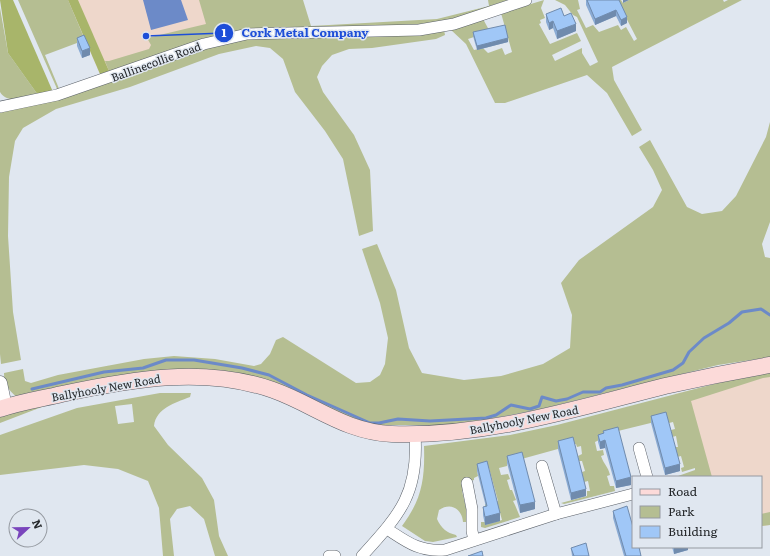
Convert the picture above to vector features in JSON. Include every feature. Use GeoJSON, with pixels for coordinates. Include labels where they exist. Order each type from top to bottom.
{"type":"FeatureCollection","features":[{"type":"Feature","properties":{"kind":"main road","name":"Ballyhooly New Road"},"geometry":{"type":"LineString","coordinates":[[3,408],[93,387],[148,378],[195,375],[238,380],[275,391],[350,427],[390,434],[473,431],[551,416],[679,383],[770,365]]}},
{"type":"Feature","properties":{"kind":"street","name":"Ballinecollie Road"},"geometry":{"type":"LineString","coordinates":[[0,107],[57,96],[204,44],[233,37],[260,33],[419,30],[454,24],[526,0]]}},
{"type":"Feature","properties":{"kind":"street"},"geometry":{"type":"LineString","coordinates":[[0,383],[3,408]]}},
{"type":"Feature","properties":{"kind":"street"},"geometry":{"type":"LineString","coordinates":[[362,556],[387,528],[402,508],[412,487],[415,474],[415,434]]}},
{"type":"Feature","properties":{"kind":"street"},"geometry":{"type":"LineString","coordinates":[[639,448],[647,476]]}},
{"type":"Feature","properties":{"kind":"street"},"geometry":{"type":"LineString","coordinates":[[542,466],[556,514]]}},
{"type":"Feature","properties":{"kind":"street"},"geometry":{"type":"LineString","coordinates":[[467,483],[472,510],[472,532],[474,540]]}},
{"type":"Feature","properties":{"kind":"street"},"geometry":{"type":"LineString","coordinates":[[387,528],[408,543],[426,550],[445,550],[556,514],[632,494]]}},
{"type":"Feature","properties":{"kind":"street"},"geometry":{"type":"LineString","coordinates":[[329,556],[335,556]]}},
{"type":"Feature","properties":{"kind":"shaded area"},"geometry":{"type":"Polygon","coordinates":[[[68,0],[248,0],[254,25],[100,74],[68,0]]]}},
{"type":"Feature","properties":{"kind":"shaded area"},"geometry":{"type":"Polygon","coordinates":[[[770,372],[770,525],[762,526],[762,476],[698,476],[675,394],[770,372]]]}},
{"type":"Feature","properties":{"kind":"green space"},"geometry":{"type":"Polygon","coordinates":[[[0,0],[13,0],[53,92],[38,95],[8,53],[0,0]]]}},
{"type":"Feature","properties":{"kind":"green space"},"geometry":{"type":"Polygon","coordinates":[[[18,0],[68,0],[85,40],[45,55],[60,91],[58,91],[18,0]]]}},
{"type":"Feature","properties":{"kind":"green space"},"geometry":{"type":"Polygon","coordinates":[[[68,0],[78,0],[109,71],[100,74],[68,0]]]}},
{"type":"Feature","properties":{"kind":"green space"},"geometry":{"type":"Polygon","coordinates":[[[199,0],[303,0],[311,26],[437,19],[489,6],[488,0],[508,0],[490,6],[487,10],[453,20],[403,26],[256,29],[101,77],[100,74],[109,71],[105,61],[149,49],[151,45],[147,38],[206,24],[199,0]]]}},
{"type":"Feature","properties":{"kind":"green space"},"geometry":{"type":"Polygon","coordinates":[[[544,0],[541,8],[545,18],[540,20],[541,23],[539,24],[550,44],[577,33],[581,41],[552,55],[555,61],[582,48],[582,53],[590,66],[598,62],[577,17],[573,15],[565,5],[555,0],[578,0],[580,9],[577,10],[586,28],[593,25],[599,32],[618,25],[621,30],[626,27],[634,41],[637,39],[617,0],[621,0],[623,3],[629,0],[723,0],[724,2],[728,0],[742,0],[612,67],[614,80],[642,130],[632,136],[607,93],[587,75],[505,103],[495,103],[466,44],[450,29],[483,19],[489,30],[477,31],[474,37],[468,39],[474,50],[483,48],[488,53],[502,48],[505,55],[512,52],[501,13],[544,0]]]}},
{"type":"Feature","properties":{"kind":"green space"},"geometry":{"type":"Polygon","coordinates":[[[0,8],[8,53],[38,95],[12,99],[3,96],[0,92],[0,8]]]}},
{"type":"Feature","properties":{"kind":"green space"},"geometry":{"type":"Polygon","coordinates":[[[444,30],[445,35],[436,39],[372,48],[349,49],[332,55],[322,66],[317,77],[323,92],[354,135],[370,170],[373,231],[359,236],[343,159],[325,131],[295,92],[283,59],[270,48],[256,46],[219,54],[130,87],[56,109],[23,128],[15,141],[9,177],[8,236],[13,312],[21,360],[1,364],[0,113],[2,111],[218,45],[249,37],[444,30]]]}},
{"type":"Feature","properties":{"kind":"green space"},"geometry":{"type":"Polygon","coordinates":[[[770,122],[770,222],[762,244],[765,257],[770,258],[770,357],[718,365],[541,409],[479,421],[446,425],[375,425],[211,370],[162,370],[138,373],[89,381],[17,397],[11,392],[6,384],[4,373],[23,369],[25,381],[31,383],[58,375],[144,359],[174,356],[215,359],[254,366],[261,364],[270,354],[276,340],[283,337],[356,383],[370,382],[380,375],[385,364],[388,338],[380,303],[362,249],[377,244],[396,290],[409,348],[422,373],[464,380],[501,376],[543,364],[570,348],[572,315],[561,283],[579,260],[653,207],[662,190],[653,170],[639,147],[650,140],[687,207],[702,214],[722,211],[736,196],[766,137],[770,122]]]}},
{"type":"Feature","properties":{"kind":"green space"},"geometry":{"type":"Polygon","coordinates":[[[770,372],[770,377],[691,401],[712,476],[678,476],[695,470],[695,468],[682,472],[681,468],[684,467],[681,456],[677,457],[675,447],[678,447],[676,436],[672,437],[671,430],[675,429],[673,422],[669,423],[667,419],[618,431],[595,442],[597,451],[603,450],[604,455],[601,456],[610,475],[607,476],[610,486],[614,486],[615,491],[564,504],[561,503],[587,496],[587,491],[590,491],[588,481],[584,482],[582,472],[585,471],[582,461],[579,461],[578,456],[582,454],[581,446],[577,447],[576,444],[507,463],[507,466],[499,468],[501,475],[508,474],[510,479],[507,480],[510,490],[512,490],[516,500],[513,501],[520,517],[485,528],[481,527],[481,522],[485,522],[485,525],[502,520],[499,509],[485,510],[485,504],[498,501],[489,468],[477,471],[478,476],[474,478],[474,480],[463,483],[465,490],[462,491],[466,508],[469,509],[468,522],[463,522],[461,514],[455,508],[448,507],[439,510],[437,519],[440,525],[457,537],[433,542],[425,541],[402,526],[414,507],[421,488],[424,469],[424,446],[510,435],[557,425],[718,383],[770,372]]]}},
{"type":"Feature","properties":{"kind":"green space"},"geometry":{"type":"Polygon","coordinates":[[[160,393],[191,393],[190,397],[162,410],[158,415],[154,426],[168,445],[202,478],[214,500],[219,536],[228,556],[215,556],[204,519],[190,506],[177,509],[170,519],[174,556],[163,556],[159,508],[148,481],[118,469],[84,465],[0,475],[0,435],[77,408],[160,393]],[[132,404],[115,406],[118,424],[134,422],[132,404]]]}},
{"type":"Feature","properties":{"kind":"green space"},"geometry":{"type":"Polygon","coordinates":[[[60,400],[0,423],[0,414],[60,400]]]}},
{"type":"Feature","properties":{"kind":"green space"},"geometry":{"type":"Polygon","coordinates":[[[770,512],[770,525],[762,526],[762,514],[770,512]]]}},
{"type":"Feature","properties":{"kind":"water"},"geometry":{"type":"Polygon","coordinates":[[[143,0],[181,0],[188,20],[151,30],[143,0]]]}},
{"type":"Feature","properties":{"kind":"building"},"geometry":{"type":"Polygon","coordinates":[[[587,0],[619,0],[627,17],[621,20],[616,10],[595,19],[587,0]]]}},
{"type":"Feature","properties":{"kind":"building"},"geometry":{"type":"Polygon","coordinates":[[[561,8],[564,16],[571,13],[576,24],[557,31],[553,21],[549,23],[546,14],[561,8]]]}},
{"type":"Feature","properties":{"kind":"building"},"geometry":{"type":"Polygon","coordinates":[[[505,25],[508,38],[477,46],[473,32],[505,25]]]}},
{"type":"Feature","properties":{"kind":"building"},"geometry":{"type":"Polygon","coordinates":[[[84,35],[90,48],[82,51],[77,38],[84,35]]]}},
{"type":"Feature","properties":{"kind":"building"},"geometry":{"type":"Polygon","coordinates":[[[666,412],[680,464],[665,468],[651,416],[666,412]]]}},
{"type":"Feature","properties":{"kind":"building"},"geometry":{"type":"Polygon","coordinates":[[[618,427],[631,477],[616,481],[605,440],[600,442],[598,435],[604,433],[603,431],[618,427]]]}},
{"type":"Feature","properties":{"kind":"building"},"geometry":{"type":"Polygon","coordinates":[[[573,437],[586,489],[571,493],[558,441],[573,437]]]}},
{"type":"Feature","properties":{"kind":"building"},"geometry":{"type":"Polygon","coordinates":[[[522,452],[535,502],[520,505],[507,456],[522,452]]]}},
{"type":"Feature","properties":{"kind":"building"},"geometry":{"type":"Polygon","coordinates":[[[487,461],[500,513],[485,517],[483,507],[487,506],[477,464],[487,461]]]}},
{"type":"Feature","properties":{"kind":"building"},"geometry":{"type":"Polygon","coordinates":[[[627,506],[632,524],[632,548],[639,548],[641,556],[626,556],[613,511],[627,506]]]}},
{"type":"Feature","properties":{"kind":"building"},"geometry":{"type":"Polygon","coordinates":[[[586,543],[589,556],[574,556],[571,548],[586,543]]]}},
{"type":"Feature","properties":{"kind":"building"},"geometry":{"type":"Polygon","coordinates":[[[482,551],[483,556],[468,556],[482,551]]]}},
{"type":"Feature","properties":{"kind":"waterway"},"geometry":{"type":"LineString","coordinates":[[32,389],[104,372],[143,368],[166,360],[194,360],[242,368],[269,375],[307,395],[370,423],[379,423],[398,419],[430,421],[486,418],[496,415],[511,405],[530,409],[539,406],[542,397],[556,401],[567,399],[583,392],[600,392],[606,388],[622,385],[673,370],[683,363],[689,352],[704,338],[729,323],[742,312],[761,309],[770,315]]}},
{"type":"Feature","properties":{"kind":"place","name":"Cork Metal Company"},"geometry":{"type":"Point","coordinates":[146,36]}}]}
